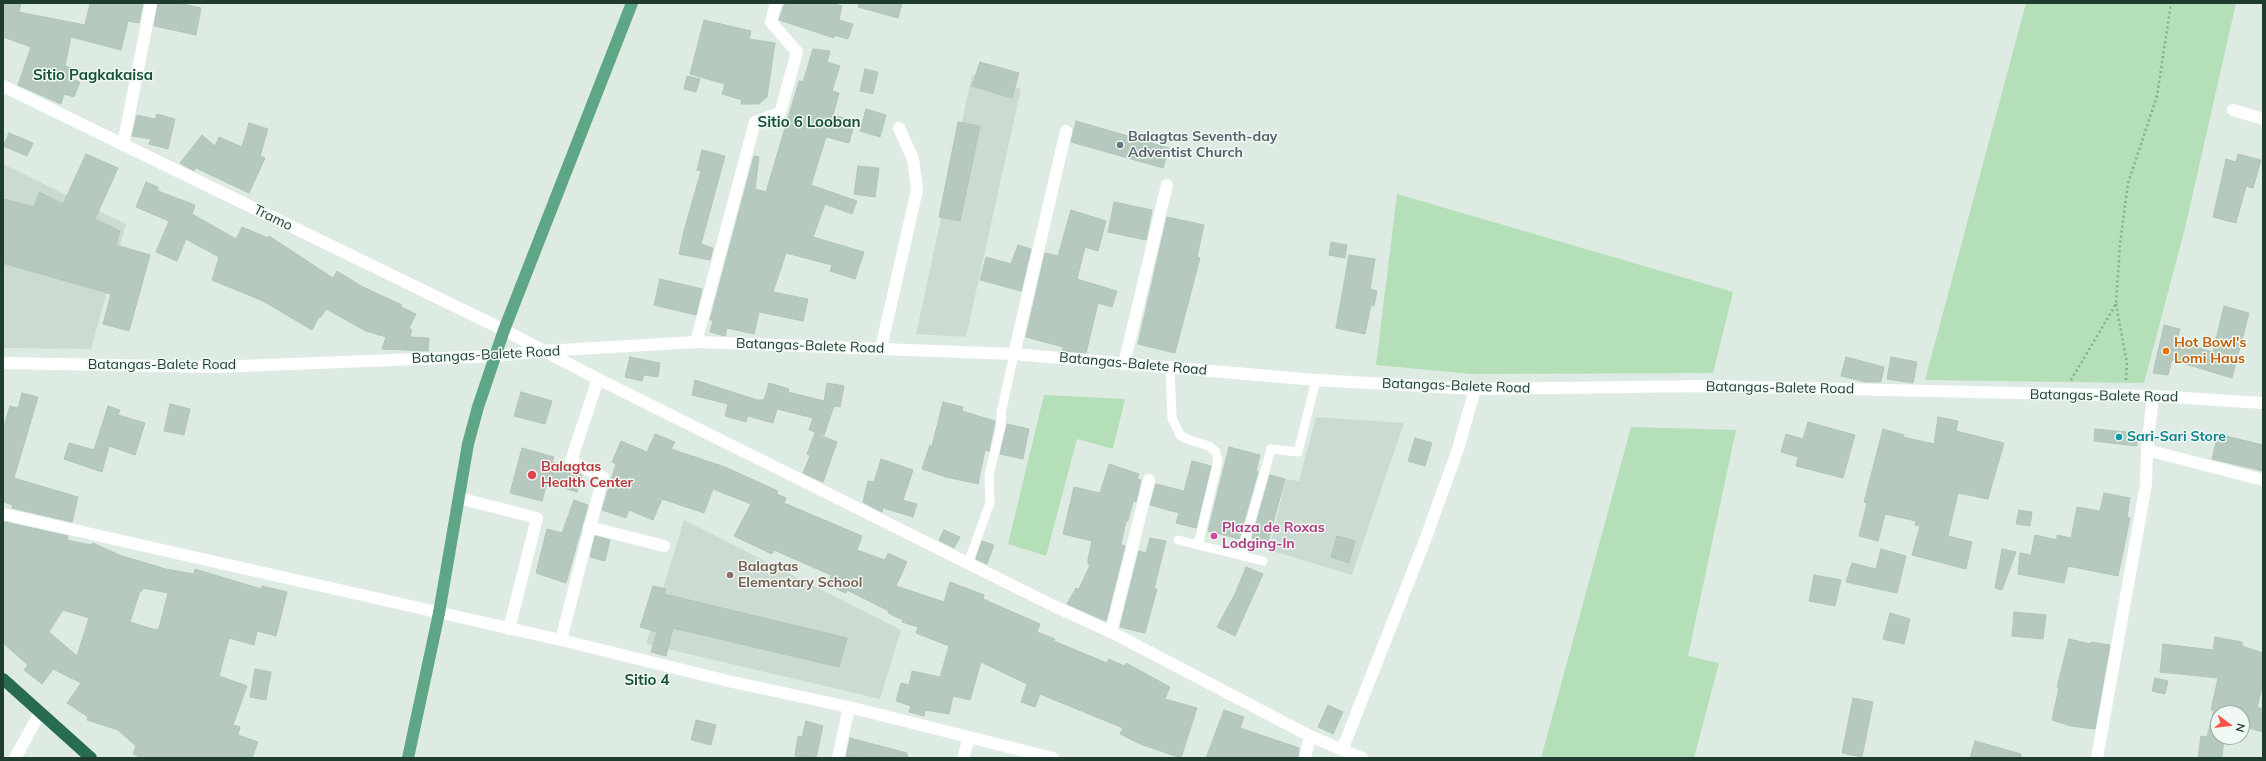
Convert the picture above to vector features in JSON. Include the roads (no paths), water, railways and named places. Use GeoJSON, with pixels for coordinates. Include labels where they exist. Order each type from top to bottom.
{"type":"FeatureCollection","features":[{"type":"Feature","properties":{"kind":"highway"},"geometry":{"type":"LineString","coordinates":[[3,679],[91,758]]}},
{"type":"Feature","properties":{"kind":"main road"},"geometry":{"type":"LineString","coordinates":[[408,758],[439,613],[468,444],[478,407],[504,330],[632,3]]}},
{"type":"Feature","properties":{"kind":"street"},"geometry":{"type":"LineString","coordinates":[[123,145],[151,3]]}},
{"type":"Feature","properties":{"kind":"street"},"geometry":{"type":"LineString","coordinates":[[696,342],[755,122],[780,113],[797,52],[772,22],[776,3]]}},
{"type":"Feature","properties":{"kind":"street","name":"Tramo"},"geometry":{"type":"LineString","coordinates":[[3,86],[504,330],[598,379],[968,563],[1111,632],[1310,736],[1362,758]]}},
{"type":"Feature","properties":{"kind":"street"},"geometry":{"type":"LineString","coordinates":[[2233,110],[2263,119]]}},
{"type":"Feature","properties":{"kind":"street"},"geometry":{"type":"LineString","coordinates":[[881,348],[917,190],[913,159],[899,128]]}},
{"type":"Feature","properties":{"kind":"street"},"geometry":{"type":"LineString","coordinates":[[1014,354],[1066,131]]}},
{"type":"Feature","properties":{"kind":"street"},"geometry":{"type":"LineString","coordinates":[[1124,364],[1167,184]]}},
{"type":"Feature","properties":{"kind":"street","name":"Batangas-Balete Road"},"geometry":{"type":"LineString","coordinates":[[3,363],[214,367],[495,356],[544,351],[696,342],[1014,354],[1316,380],[1475,389],[1707,386],[2062,396],[2153,396],[2263,402]]}},
{"type":"Feature","properties":{"kind":"street"},"geometry":{"type":"LineString","coordinates":[[561,640],[589,527],[603,478],[571,461],[598,379]]}},
{"type":"Feature","properties":{"kind":"street"},"geometry":{"type":"LineString","coordinates":[[1342,750],[1424,543],[1458,449],[1475,389]]}},
{"type":"Feature","properties":{"kind":"street"},"geometry":{"type":"LineString","coordinates":[[2097,758],[2146,484],[2147,450],[2153,396]]}},
{"type":"Feature","properties":{"kind":"street"},"geometry":{"type":"LineString","coordinates":[[2147,450],[2263,480]]}},
{"type":"Feature","properties":{"kind":"street"},"geometry":{"type":"LineString","coordinates":[[1111,632],[1148,480]]}},
{"type":"Feature","properties":{"kind":"street"},"geometry":{"type":"LineString","coordinates":[[459,498],[537,518],[509,628]]}},
{"type":"Feature","properties":{"kind":"street"},"geometry":{"type":"LineString","coordinates":[[3,514],[561,640],[728,681],[849,707],[1053,758]]}},
{"type":"Feature","properties":{"kind":"street"},"geometry":{"type":"LineString","coordinates":[[589,527],[664,546]]}},
{"type":"Feature","properties":{"kind":"street"},"geometry":{"type":"LineString","coordinates":[[838,758],[849,707]]}},
{"type":"Feature","properties":{"kind":"street"},"geometry":{"type":"LineString","coordinates":[[15,758],[40,712]]}},
{"type":"Feature","properties":{"kind":"street"},"geometry":{"type":"LineString","coordinates":[[1305,758],[1310,736]]}},
{"type":"Feature","properties":{"kind":"street"},"geometry":{"type":"LineString","coordinates":[[963,758],[969,738]]}},
{"type":"Feature","properties":{"kind":"lane"},"geometry":{"type":"LineString","coordinates":[[968,563],[990,503],[989,475],[1001,426],[1001,413],[1014,354]]}},
{"type":"Feature","properties":{"kind":"lane"},"geometry":{"type":"LineString","coordinates":[[1170,367],[1172,418],[1180,435],[1186,439],[1209,446],[1216,452],[1218,461],[1198,545]]}},
{"type":"Feature","properties":{"kind":"lane"},"geometry":{"type":"LineString","coordinates":[[1241,555],[1271,449],[1298,452],[1316,380]]}},
{"type":"Feature","properties":{"kind":"lane"},"geometry":{"type":"LineString","coordinates":[[1178,540],[1263,561]]}},
{"type":"Feature","properties":{"kind":"place","name":"Balagtas Seventh-day Adventist Church"},"geometry":{"type":"Point","coordinates":[1120,145]}},
{"type":"Feature","properties":{"kind":"place","name":"Hot Bowl's Lomi Haus"},"geometry":{"type":"Point","coordinates":[2166,351]}},
{"type":"Feature","properties":{"kind":"place","name":"Sari-Sari Store"},"geometry":{"type":"Point","coordinates":[2119,437]}},
{"type":"Feature","properties":{"kind":"place","name":"Balagtas Health Center"},"geometry":{"type":"Point","coordinates":[532,475]}},
{"type":"Feature","properties":{"kind":"place","name":"Plaza de Roxas Lodging-In"},"geometry":{"type":"Point","coordinates":[1214,536]}},
{"type":"Feature","properties":{"kind":"place","name":"Balagtas Elementary School"},"geometry":{"type":"Point","coordinates":[730,575]}},
{"type":"Feature","properties":{"kind":"district","name":"Sitio Pagkakaisa"},"geometry":{"type":"Point","coordinates":[93,75]}},
{"type":"Feature","properties":{"kind":"district","name":"Sitio 6 Looban"},"geometry":{"type":"Point","coordinates":[809,122]}},
{"type":"Feature","properties":{"kind":"district","name":"Sitio 4"},"geometry":{"type":"Point","coordinates":[647,680]}}]}
